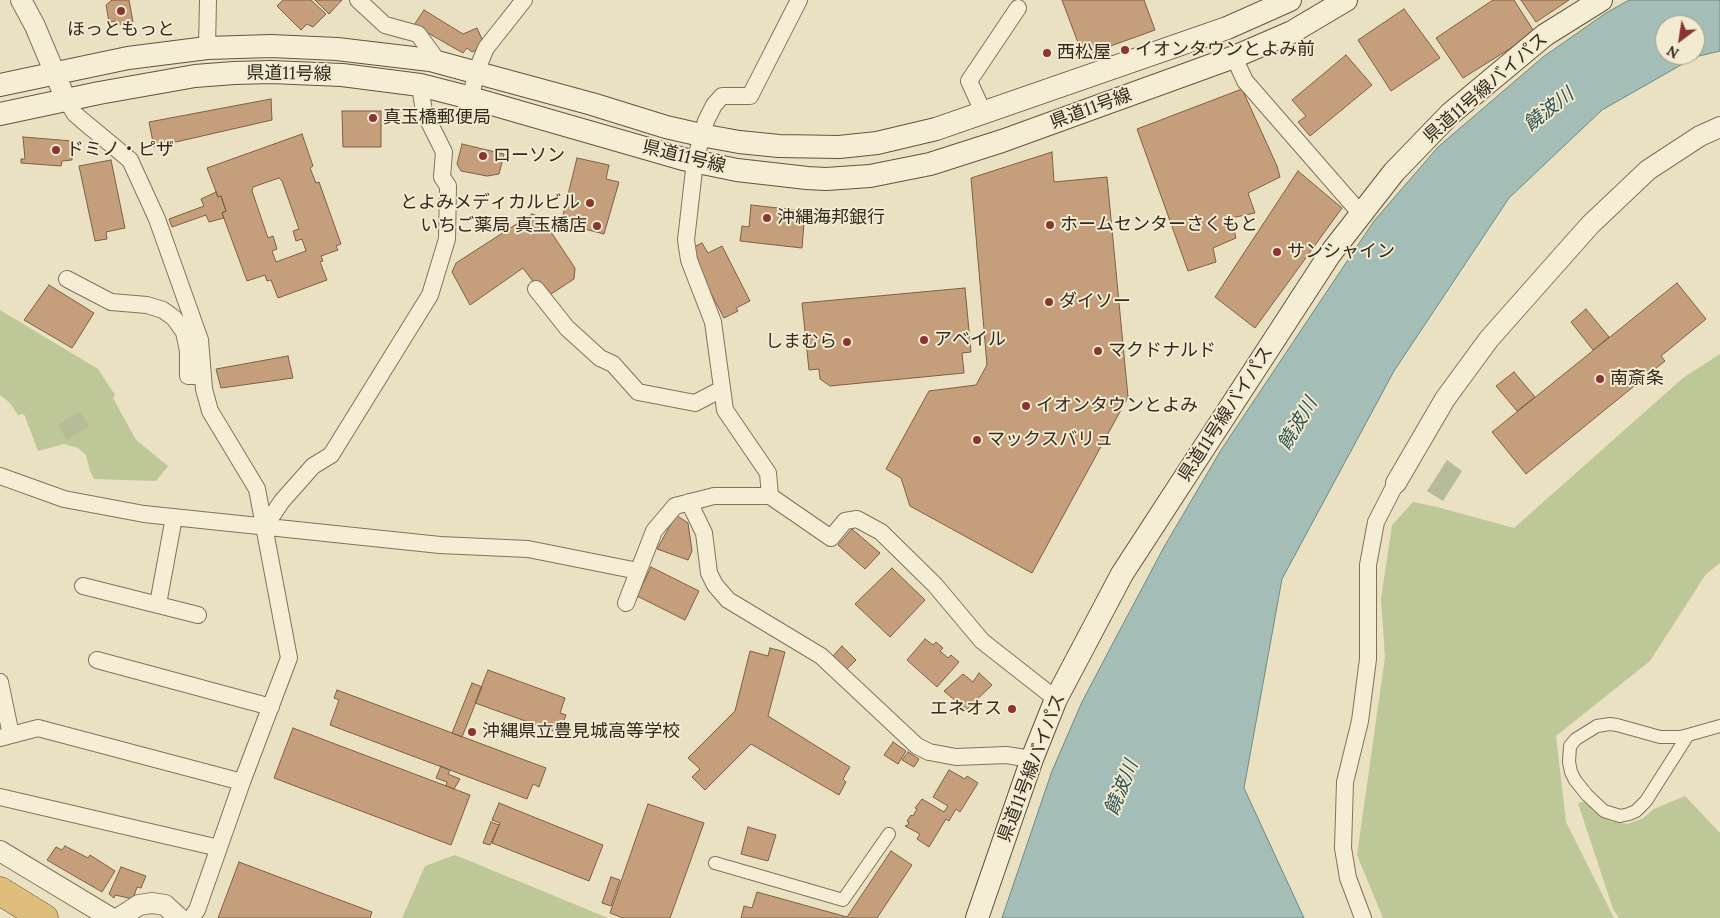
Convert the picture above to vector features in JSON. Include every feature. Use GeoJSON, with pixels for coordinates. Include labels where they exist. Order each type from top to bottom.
{"type":"FeatureCollection","features":[{"type":"Feature","properties":{"kind":"highway"},"geometry":{"type":"LineString","coordinates":[[0,891],[44,918]]}},
{"type":"Feature","properties":{"kind":"main road","name":"県道11号線"},"geometry":{"type":"LineString","coordinates":[[0,85],[128,58],[207,48],[271,46],[337,49],[379,53],[440,63],[592,104],[666,127],[701,135],[779,146],[819,148],[857,146],[897,139],[984,114],[1228,28],[1290,0]]}},
{"type":"Feature","properties":{"kind":"main road","name":"県道11号線"},"geometry":{"type":"LineString","coordinates":[[0,114],[173,79],[234,73],[342,75],[420,85],[695,161],[743,171],[807,178],[853,178],[889,173],[930,164],[1002,141],[1234,57],[1292,32],[1346,0]]}},
{"type":"Feature","properties":{"kind":"main road","name":"県道11号線バイパス"},"geometry":{"type":"LineString","coordinates":[[977,918],[1032,759],[1056,699],[1122,574],[1330,254],[1394,172],[1450,114],[1546,35],[1601,0]]}},
{"type":"Feature","properties":{"kind":"street"},"geometry":{"type":"LineString","coordinates":[[21,0],[35,26],[66,100],[79,117],[130,160],[157,219],[200,340],[204,389],[210,411],[257,489],[265,526],[289,658],[242,782],[197,910],[191,918]]}},
{"type":"Feature","properties":{"kind":"street"},"geometry":{"type":"LineString","coordinates":[[207,48],[208,0]]}},
{"type":"Feature","properties":{"kind":"street"},"geometry":{"type":"LineString","coordinates":[[358,0],[384,26],[418,34],[440,63]]}},
{"type":"Feature","properties":{"kind":"street"},"geometry":{"type":"LineString","coordinates":[[471,98],[476,72],[486,48],[524,0]]}},
{"type":"Feature","properties":{"kind":"street"},"geometry":{"type":"LineString","coordinates":[[770,496],[768,473],[725,410],[713,322],[689,260],[686,240],[695,161],[701,135],[714,105],[722,96],[750,96],[799,0]]}},
{"type":"Feature","properties":{"kind":"street"},"geometry":{"type":"LineString","coordinates":[[984,114],[969,81],[1018,8]]}},
{"type":"Feature","properties":{"kind":"street"},"geometry":{"type":"LineString","coordinates":[[1234,57],[1245,81],[1361,214]]}},
{"type":"Feature","properties":{"kind":"street"},"geometry":{"type":"LineString","coordinates":[[265,526],[282,501],[313,466],[331,455],[430,295],[447,239],[448,186],[442,177],[444,152],[424,112],[420,85]]}},
{"type":"Feature","properties":{"kind":"street"},"geometry":{"type":"LineString","coordinates":[[1363,918],[1348,878],[1343,848],[1345,782],[1360,721],[1368,659],[1368,565],[1376,522],[1396,483],[1445,399],[1489,339],[1583,233],[1648,170],[1700,136],[1720,127]]}},
{"type":"Feature","properties":{"kind":"street"},"geometry":{"type":"LineString","coordinates":[[67,280],[111,302],[147,305],[169,314],[184,332],[188,351],[188,376],[203,376]]}},
{"type":"Feature","properties":{"kind":"street"},"geometry":{"type":"LineString","coordinates":[[536,289],[566,328],[600,358],[613,364],[638,392],[695,403],[722,389]]}},
{"type":"Feature","properties":{"kind":"street"},"geometry":{"type":"LineString","coordinates":[[0,476],[64,499],[144,514],[440,545],[528,549],[638,571]]}},
{"type":"Feature","properties":{"kind":"street"},"geometry":{"type":"LineString","coordinates":[[626,603],[654,532],[675,506],[714,496],[770,496],[831,538],[845,521],[857,519],[880,532],[935,585],[982,641],[1056,699]]}},
{"type":"Feature","properties":{"kind":"street"},"geometry":{"type":"LineString","coordinates":[[689,502],[704,533],[709,573],[715,585],[728,600],[821,656],[917,746],[929,752],[956,757],[1006,755],[1032,759]]}},
{"type":"Feature","properties":{"kind":"street"},"geometry":{"type":"LineString","coordinates":[[158,604],[174,517]]}},
{"type":"Feature","properties":{"kind":"street"},"geometry":{"type":"LineString","coordinates":[[84,586],[198,615]]}},
{"type":"Feature","properties":{"kind":"street"},"geometry":{"type":"LineString","coordinates":[[97,660],[271,707]]}},
{"type":"Feature","properties":{"kind":"street"},"geometry":{"type":"LineString","coordinates":[[0,682],[6,736],[38,728],[242,782]]}},
{"type":"Feature","properties":{"kind":"street"},"geometry":{"type":"LineString","coordinates":[[1688,735],[1646,801],[1629,814],[1620,816],[1604,811],[1587,795],[1571,772],[1570,746],[1576,739],[1597,726],[1617,725],[1651,735],[1680,738],[1688,735],[1720,726]]}},
{"type":"Feature","properties":{"kind":"street"},"geometry":{"type":"LineString","coordinates":[[0,797],[219,848]]}},
{"type":"Feature","properties":{"kind":"street"},"geometry":{"type":"LineString","coordinates":[[715,864],[843,900],[889,834]]}},
{"type":"Feature","properties":{"kind":"street"},"geometry":{"type":"LineString","coordinates":[[0,851],[110,918]]}},
{"type":"Feature","properties":{"kind":"street"},"geometry":{"type":"LineString","coordinates":[[119,918],[139,904],[152,903],[165,906],[179,918]]}},
{"type":"Feature","properties":{"kind":"green space"},"geometry":{"type":"Polygon","coordinates":[[[0,310],[98,369],[115,395],[113,398],[136,440],[168,466],[156,481],[94,479],[86,455],[78,448],[64,444],[38,451],[24,414],[18,415],[9,402],[0,395],[0,310]]]}},
{"type":"Feature","properties":{"kind":"green space"},"geometry":{"type":"Polygon","coordinates":[[[1720,354],[1720,563],[1706,574],[1650,661],[1556,736],[1566,822],[1614,918],[1383,918],[1357,855],[1385,657],[1381,599],[1392,525],[1413,502],[1514,528],[1683,378],[1720,354]]]}},
{"type":"Feature","properties":{"kind":"green space"},"geometry":{"type":"Polygon","coordinates":[[[80,411],[89,426],[67,440],[58,425],[80,411]]]}},
{"type":"Feature","properties":{"kind":"green space"},"geometry":{"type":"Polygon","coordinates":[[[1447,460],[1462,471],[1443,501],[1427,491],[1447,460]]]}},
{"type":"Feature","properties":{"kind":"green space"},"geometry":{"type":"Polygon","coordinates":[[[1685,796],[1720,833],[1720,918],[1619,918],[1613,909],[1578,803],[1587,801],[1610,821],[1627,824],[1642,819],[1654,809],[1685,796]]]}},
{"type":"Feature","properties":{"kind":"green space"},"geometry":{"type":"Polygon","coordinates":[[[455,855],[608,918],[402,918],[425,866],[455,855]]]}},
{"type":"Feature","properties":{"kind":"water","name":"饒波川"},"geometry":{"type":"Polygon","coordinates":[[[1629,0],[1720,0],[1720,51],[1705,55],[1705,15],[1655,15],[1655,65],[1681,65],[1602,110],[1509,198],[1394,371],[1282,579],[1244,788],[1304,918],[1002,918],[1052,771],[1082,702],[1164,547],[1221,450],[1374,221],[1438,147],[1543,57],[1606,13],[1629,0]]]}},
{"type":"Feature","properties":{"kind":"building"},"geometry":{"type":"Polygon","coordinates":[[[112,0],[129,0],[133,22],[116,25],[115,21],[109,22],[106,5],[112,0]]]}},
{"type":"Feature","properties":{"kind":"building"},"geometry":{"type":"Polygon","coordinates":[[[283,0],[311,0],[326,14],[313,27],[307,24],[301,30],[277,6],[283,0]]]}},
{"type":"Feature","properties":{"kind":"building"},"geometry":{"type":"Polygon","coordinates":[[[315,0],[342,0],[329,14],[315,0]]]}},
{"type":"Feature","properties":{"kind":"building"},"geometry":{"type":"Polygon","coordinates":[[[1062,0],[1144,0],[1155,30],[1083,56],[1062,0]]]}},
{"type":"Feature","properties":{"kind":"building"},"geometry":{"type":"Polygon","coordinates":[[[1493,0],[1514,0],[1535,33],[1463,78],[1436,38],[1493,0]]]}},
{"type":"Feature","properties":{"kind":"building"},"geometry":{"type":"Polygon","coordinates":[[[1521,0],[1569,0],[1536,22],[1521,0]]]}},
{"type":"Feature","properties":{"kind":"building"},"geometry":{"type":"Polygon","coordinates":[[[1404,9],[1440,58],[1391,91],[1358,40],[1404,9]]]}},
{"type":"Feature","properties":{"kind":"building"},"geometry":{"type":"Polygon","coordinates":[[[424,10],[463,34],[477,28],[485,46],[472,52],[467,48],[463,53],[414,25],[424,10]]]}},
{"type":"Feature","properties":{"kind":"building"},"geometry":{"type":"Polygon","coordinates":[[[1346,55],[1372,85],[1310,136],[1298,122],[1306,116],[1292,100],[1346,55]]]}},
{"type":"Feature","properties":{"kind":"building"},"geometry":{"type":"Polygon","coordinates":[[[1242,89],[1277,166],[1280,177],[1248,193],[1255,213],[1231,218],[1236,238],[1213,248],[1216,262],[1188,271],[1137,129],[1242,89]]]}},
{"type":"Feature","properties":{"kind":"building"},"geometry":{"type":"Polygon","coordinates":[[[271,99],[272,120],[154,147],[149,122],[271,99]]]}},
{"type":"Feature","properties":{"kind":"building"},"geometry":{"type":"Polygon","coordinates":[[[342,111],[381,111],[381,147],[343,147],[342,111]]]}},
{"type":"Feature","properties":{"kind":"building"},"geometry":{"type":"Polygon","coordinates":[[[302,134],[313,166],[310,168],[316,183],[319,182],[341,244],[336,246],[338,250],[321,256],[323,261],[320,262],[327,280],[278,298],[271,280],[267,281],[265,275],[247,281],[222,213],[226,211],[221,196],[218,197],[207,168],[302,134]],[[279,178],[253,187],[252,191],[268,238],[273,236],[277,249],[272,251],[276,262],[306,251],[302,239],[296,241],[293,231],[299,229],[282,181],[279,178]]]}},
{"type":"Feature","properties":{"kind":"building"},"geometry":{"type":"Polygon","coordinates":[[[23,137],[72,141],[72,160],[62,161],[61,166],[21,163],[21,159],[25,159],[23,137]]]}},
{"type":"Feature","properties":{"kind":"building"},"geometry":{"type":"Polygon","coordinates":[[[462,144],[504,154],[499,174],[487,176],[461,171],[457,164],[462,144]]]}},
{"type":"Feature","properties":{"kind":"building"},"geometry":{"type":"Polygon","coordinates":[[[1052,152],[1054,182],[1107,177],[1128,397],[1032,573],[910,506],[901,478],[886,469],[929,391],[976,385],[987,365],[971,178],[1052,152]]]}},
{"type":"Feature","properties":{"kind":"building","name":"とよみメディカルビル"},"geometry":{"type":"Polygon","coordinates":[[[577,158],[609,165],[606,179],[619,182],[604,234],[561,223],[577,158]]]}},
{"type":"Feature","properties":{"kind":"building"},"geometry":{"type":"Polygon","coordinates":[[[111,160],[125,228],[106,232],[107,239],[95,241],[79,166],[111,160]]]}},
{"type":"Feature","properties":{"kind":"building","name":"サンシャイン"},"geometry":{"type":"Polygon","coordinates":[[[1298,171],[1342,208],[1255,328],[1215,297],[1298,171]]]}},
{"type":"Feature","properties":{"kind":"building"},"geometry":{"type":"Polygon","coordinates":[[[216,192],[218,197],[221,196],[226,211],[222,213],[224,218],[209,222],[206,215],[172,227],[169,219],[204,206],[201,199],[216,192]]]}},
{"type":"Feature","properties":{"kind":"building"},"geometry":{"type":"Polygon","coordinates":[[[751,205],[805,211],[802,248],[740,241],[742,226],[749,227],[751,205]]]}},
{"type":"Feature","properties":{"kind":"building"},"geometry":{"type":"Polygon","coordinates":[[[532,214],[541,217],[575,268],[574,279],[545,298],[523,268],[470,305],[452,272],[456,263],[532,214]]]}},
{"type":"Feature","properties":{"kind":"building"},"geometry":{"type":"Polygon","coordinates":[[[702,243],[708,253],[722,246],[750,301],[736,308],[738,311],[724,318],[688,250],[702,243]]]}},
{"type":"Feature","properties":{"kind":"building","name":"南斎条"},"geometry":{"type":"Polygon","coordinates":[[[1677,283],[1706,319],[1661,356],[1665,361],[1526,474],[1492,432],[1677,283]]]}},
{"type":"Feature","properties":{"kind":"building"},"geometry":{"type":"Polygon","coordinates":[[[49,285],[94,313],[72,348],[24,320],[49,285]]]}},
{"type":"Feature","properties":{"kind":"building"},"geometry":{"type":"Polygon","coordinates":[[[965,288],[971,352],[962,353],[964,373],[830,386],[820,379],[819,369],[809,370],[802,303],[965,288]]]}},
{"type":"Feature","properties":{"kind":"building"},"geometry":{"type":"Polygon","coordinates":[[[1586,309],[1609,337],[1593,350],[1571,322],[1586,309]]]}},
{"type":"Feature","properties":{"kind":"building"},"geometry":{"type":"Polygon","coordinates":[[[288,356],[293,378],[221,388],[216,369],[288,356]]]}},
{"type":"Feature","properties":{"kind":"building"},"geometry":{"type":"Polygon","coordinates":[[[1514,372],[1535,397],[1517,411],[1496,386],[1514,372]]]}},
{"type":"Feature","properties":{"kind":"building"},"geometry":{"type":"Polygon","coordinates":[[[676,515],[688,523],[692,551],[688,560],[657,549],[676,515]]]}},
{"type":"Feature","properties":{"kind":"building"},"geometry":{"type":"Polygon","coordinates":[[[852,529],[880,553],[865,569],[838,545],[852,529]]]}},
{"type":"Feature","properties":{"kind":"building"},"geometry":{"type":"Polygon","coordinates":[[[651,567],[699,591],[685,620],[637,596],[651,567]]]}},
{"type":"Feature","properties":{"kind":"building"},"geometry":{"type":"Polygon","coordinates":[[[892,568],[925,600],[890,637],[855,604],[892,568]]]}},
{"type":"Feature","properties":{"kind":"building"},"geometry":{"type":"Polygon","coordinates":[[[925,639],[933,645],[936,642],[943,648],[940,651],[948,658],[951,655],[959,662],[937,687],[907,660],[925,639]]]}},
{"type":"Feature","properties":{"kind":"building"},"geometry":{"type":"Polygon","coordinates":[[[842,646],[856,660],[846,670],[832,657],[842,646]]]}},
{"type":"Feature","properties":{"kind":"building"},"geometry":{"type":"Polygon","coordinates":[[[770,648],[785,652],[768,716],[850,767],[843,779],[846,782],[839,795],[751,744],[705,790],[692,777],[700,769],[688,758],[735,711],[750,651],[768,656],[770,648]]]}},
{"type":"Feature","properties":{"kind":"building"},"geometry":{"type":"Polygon","coordinates":[[[488,670],[565,698],[560,713],[566,715],[559,733],[475,703],[488,670]]]}},
{"type":"Feature","properties":{"kind":"building"},"geometry":{"type":"Polygon","coordinates":[[[979,673],[992,685],[966,710],[944,691],[963,674],[973,682],[979,673]]]}},
{"type":"Feature","properties":{"kind":"building"},"geometry":{"type":"Polygon","coordinates":[[[472,683],[482,687],[462,737],[452,733],[472,683]]]}},
{"type":"Feature","properties":{"kind":"building"},"geometry":{"type":"Polygon","coordinates":[[[337,690],[546,768],[539,787],[533,784],[527,799],[330,725],[339,700],[334,698],[337,690]]]}},
{"type":"Feature","properties":{"kind":"building"},"geometry":{"type":"Polygon","coordinates":[[[293,728],[470,795],[451,845],[274,778],[293,728]]]}},
{"type":"Feature","properties":{"kind":"building"},"geometry":{"type":"Polygon","coordinates":[[[893,742],[906,751],[898,764],[884,755],[893,742]]]}},
{"type":"Feature","properties":{"kind":"building"},"geometry":{"type":"Polygon","coordinates":[[[908,752],[919,759],[914,767],[902,760],[908,752]]]}},
{"type":"Feature","properties":{"kind":"building"},"geometry":{"type":"Polygon","coordinates":[[[441,766],[450,770],[448,774],[460,779],[454,789],[446,786],[447,782],[436,778],[441,766]]]}},
{"type":"Feature","properties":{"kind":"building"},"geometry":{"type":"Polygon","coordinates":[[[949,770],[965,779],[967,776],[978,783],[960,812],[956,809],[949,821],[946,819],[929,847],[917,839],[920,834],[905,826],[908,825],[909,822],[907,821],[911,815],[913,816],[917,809],[915,808],[922,799],[944,812],[948,806],[933,797],[949,770]]]}},
{"type":"Feature","properties":{"kind":"building"},"geometry":{"type":"Polygon","coordinates":[[[499,803],[603,845],[589,881],[492,843],[500,823],[492,820],[499,803]]]}},
{"type":"Feature","properties":{"kind":"building"},"geometry":{"type":"Polygon","coordinates":[[[648,804],[704,823],[670,918],[623,918],[610,913],[648,804]]]}},
{"type":"Feature","properties":{"kind":"building"},"geometry":{"type":"Polygon","coordinates":[[[491,822],[499,825],[490,845],[483,843],[491,822]]]}},
{"type":"Feature","properties":{"kind":"building"},"geometry":{"type":"Polygon","coordinates":[[[748,827],[776,835],[768,861],[741,854],[748,827]]]}},
{"type":"Feature","properties":{"kind":"building"},"geometry":{"type":"Polygon","coordinates":[[[65,846],[88,858],[90,855],[115,871],[102,892],[47,860],[56,847],[62,850],[65,846]]]}},
{"type":"Feature","properties":{"kind":"building"},"geometry":{"type":"Polygon","coordinates":[[[891,851],[912,865],[877,918],[741,918],[744,906],[752,908],[757,892],[847,917],[891,851]]]}},
{"type":"Feature","properties":{"kind":"building"},"geometry":{"type":"Polygon","coordinates":[[[239,862],[372,912],[370,918],[218,918],[239,862]]]}},
{"type":"Feature","properties":{"kind":"building"},"geometry":{"type":"Polygon","coordinates":[[[121,867],[146,876],[141,888],[137,887],[133,899],[115,895],[114,898],[109,894],[121,867]]]}},
{"type":"Feature","properties":{"kind":"building"},"geometry":{"type":"Polygon","coordinates":[[[611,877],[620,880],[611,906],[602,903],[611,877]]]}},
{"type":"Feature","properties":{"kind":"place","name":"ほっともっと"},"geometry":{"type":"Point","coordinates":[121,11]}},
{"type":"Feature","properties":{"kind":"place","name":"イオンタウンとよみ前"},"geometry":{"type":"Point","coordinates":[1125,50]}},
{"type":"Feature","properties":{"kind":"place","name":"西松屋"},"geometry":{"type":"Point","coordinates":[1047,53]}},
{"type":"Feature","properties":{"kind":"place","name":"真玉橋郵便局"},"geometry":{"type":"Point","coordinates":[373,118]}},
{"type":"Feature","properties":{"kind":"place","name":"ドミノ・ピザ"},"geometry":{"type":"Point","coordinates":[56,150]}},
{"type":"Feature","properties":{"kind":"place","name":"ローソン"},"geometry":{"type":"Point","coordinates":[483,156]}},
{"type":"Feature","properties":{"kind":"place","name":"とよみメディカルビル"},"geometry":{"type":"Point","coordinates":[590,203]}},
{"type":"Feature","properties":{"kind":"place","name":"沖縄海邦銀行"},"geometry":{"type":"Point","coordinates":[767,218]}},
{"type":"Feature","properties":{"kind":"place","name":"ホームセンターさくもと"},"geometry":{"type":"Point","coordinates":[1050,225]}},
{"type":"Feature","properties":{"kind":"place","name":"いちご薬局 真玉橋店"},"geometry":{"type":"Point","coordinates":[597,226]}},
{"type":"Feature","properties":{"kind":"place","name":"サンシャイン"},"geometry":{"type":"Point","coordinates":[1277,252]}},
{"type":"Feature","properties":{"kind":"place","name":"ダイソー"},"geometry":{"type":"Point","coordinates":[1049,302]}},
{"type":"Feature","properties":{"kind":"place","name":"アベイル"},"geometry":{"type":"Point","coordinates":[924,340]}},
{"type":"Feature","properties":{"kind":"place","name":"しまむら"},"geometry":{"type":"Point","coordinates":[847,342]}},
{"type":"Feature","properties":{"kind":"place","name":"マクドナルド"},"geometry":{"type":"Point","coordinates":[1098,351]}},
{"type":"Feature","properties":{"kind":"place","name":"南斎条"},"geometry":{"type":"Point","coordinates":[1600,379]}},
{"type":"Feature","properties":{"kind":"place","name":"イオンタウンとよみ"},"geometry":{"type":"Point","coordinates":[1026,406]}},
{"type":"Feature","properties":{"kind":"place","name":"マックスバリュ"},"geometry":{"type":"Point","coordinates":[977,440]}},
{"type":"Feature","properties":{"kind":"place","name":"エネオス"},"geometry":{"type":"Point","coordinates":[1012,709]}},
{"type":"Feature","properties":{"kind":"place","name":"沖縄県立豊見城高等学校"},"geometry":{"type":"Point","coordinates":[472,732]}}]}
